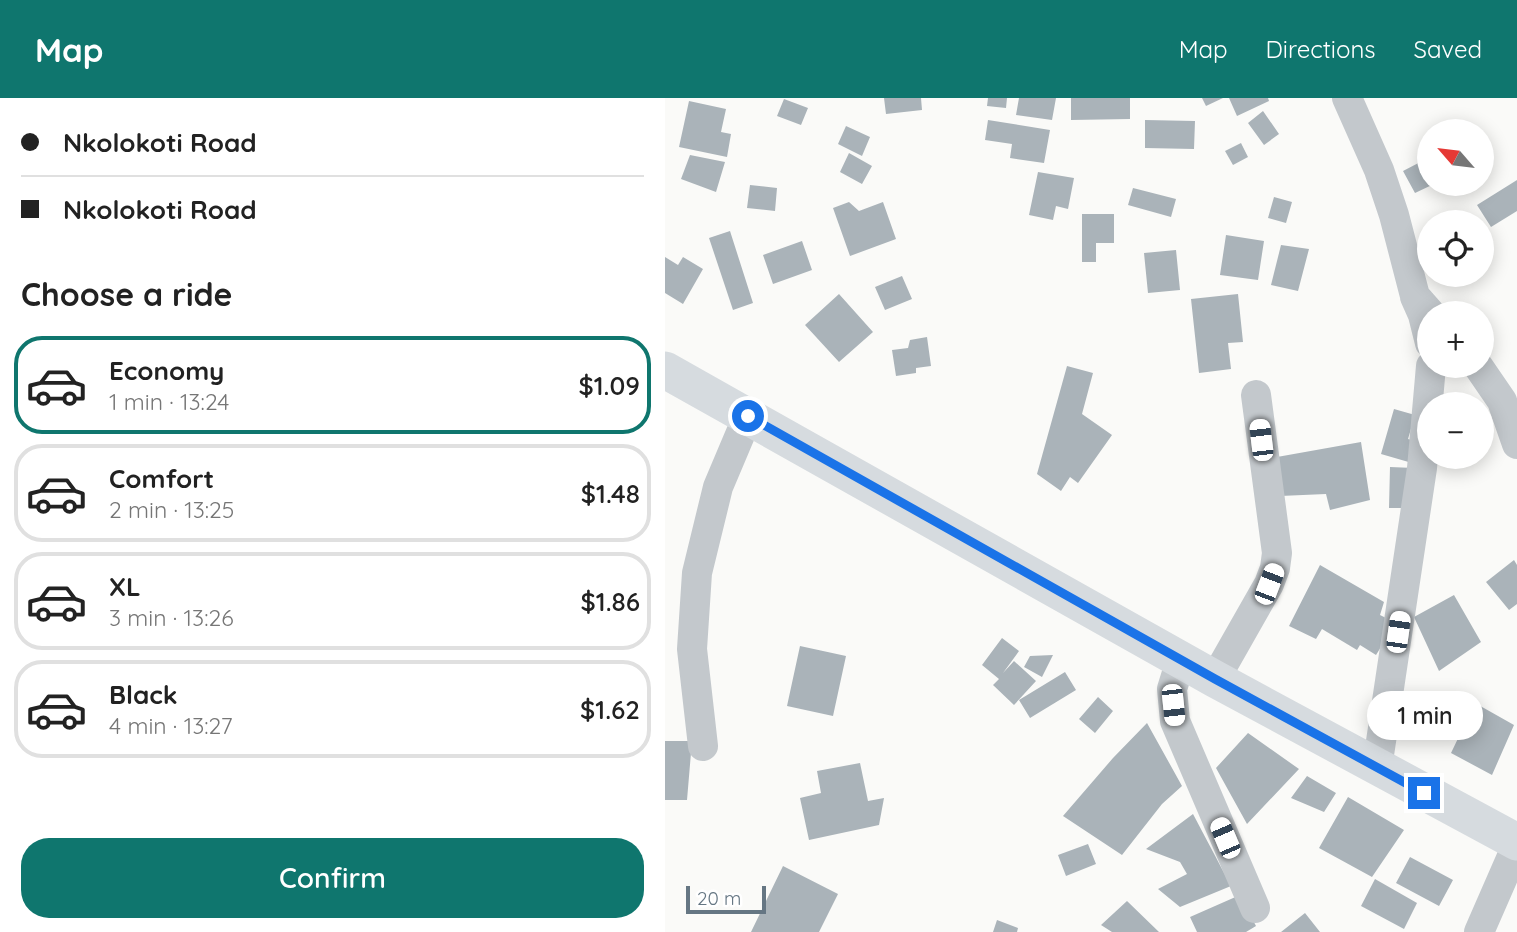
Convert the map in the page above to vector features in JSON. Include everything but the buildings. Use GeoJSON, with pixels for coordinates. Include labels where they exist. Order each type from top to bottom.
{"type":"FeatureCollection","features":[{"type":"Feature","properties":{"kind":"main road"},"geometry":{"type":"LineString","coordinates":[[665,370],[1215,679],[1517,844]]}},
{"type":"Feature","properties":{"kind":"street"},"geometry":{"type":"LineString","coordinates":[[1347,98],[1395,215],[1403,254],[1421,301]]}},
{"type":"Feature","properties":{"kind":"street"},"geometry":{"type":"LineString","coordinates":[[1377,768],[1422,468],[1429,378]]}},
{"type":"Feature","properties":{"kind":"street"},"geometry":{"type":"LineString","coordinates":[[1486,378],[1502,401],[1517,444]]}},
{"type":"Feature","properties":{"kind":"street"},"geometry":{"type":"LineString","coordinates":[[1215,679],[1269,584],[1275,568],[1277,553],[1256,395]]}},
{"type":"Feature","properties":{"kind":"street"},"geometry":{"type":"LineString","coordinates":[[703,746],[692,649],[697,573],[718,486],[748,416]]}},
{"type":"Feature","properties":{"kind":"street"},"geometry":{"type":"LineString","coordinates":[[1181,660],[1172,689],[1175,721],[1255,908]]}},
{"type":"Feature","properties":{"kind":"street"},"geometry":{"type":"LineString","coordinates":[[1479,932],[1517,844]]}},
{"type":"Feature","properties":{"kind":"route"},"geometry":{"type":"LineString","coordinates":[[748,416],[1215,679],[1424,793]]}}]}
